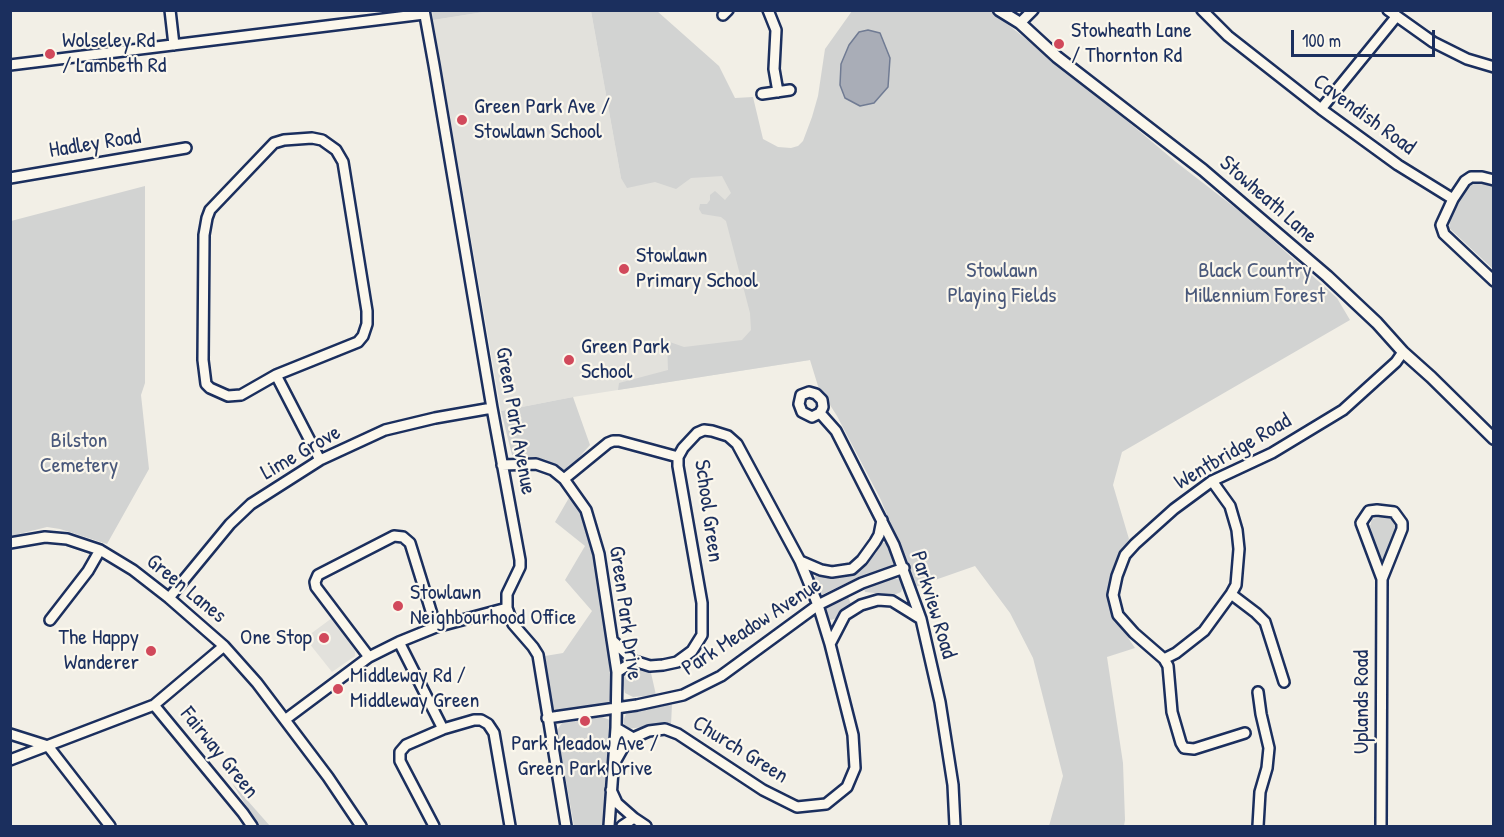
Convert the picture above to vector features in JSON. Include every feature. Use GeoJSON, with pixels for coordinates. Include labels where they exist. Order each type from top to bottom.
{"type":"FeatureCollection","features":[{"type":"Feature","properties":{"kind":"street"},"geometry":{"type":"LineString","coordinates":[[170,10],[174,45]]}},
{"type":"Feature","properties":{"kind":"street"},"geometry":{"type":"LineString","coordinates":[[768,10],[776,30],[774,69],[778,92]]}},
{"type":"Feature","properties":{"kind":"street","name":"Stowheath Lane"},"geometry":{"type":"LineString","coordinates":[[999,10],[1020,23],[1057,57],[1203,170],[1327,276],[1494,439]]}},
{"type":"Feature","properties":{"kind":"street"},"geometry":{"type":"LineString","coordinates":[[1020,23],[1033,10]]}},
{"type":"Feature","properties":{"kind":"street","name":"Cavendish Road"},"geometry":{"type":"LineString","coordinates":[[1203,11],[1228,36],[1321,109],[1398,165],[1453,199]]}},
{"type":"Feature","properties":{"kind":"street"},"geometry":{"type":"LineString","coordinates":[[10,65],[424,12]]}},
{"type":"Feature","properties":{"kind":"street","name":"Green Park Avenue"},"geometry":{"type":"LineString","coordinates":[[424,12],[520,560],[507,594],[507,608]]}},
{"type":"Feature","properties":{"kind":"street"},"geometry":{"type":"LineString","coordinates":[[1321,109],[1392,14],[1433,42],[1467,59],[1494,67]]}},
{"type":"Feature","properties":{"kind":"street"},"geometry":{"type":"LineString","coordinates":[[762,94],[790,90]]}},
{"type":"Feature","properties":{"kind":"street"},"geometry":{"type":"LineString","coordinates":[[312,138],[322,140],[336,150],[343,162],[367,311],[367,324],[358,342],[276,375],[242,395],[228,396],[206,384],[203,360],[204,235],[210,210],[274,143],[312,138]]}},
{"type":"Feature","properties":{"kind":"street","name":"Hadley Road"},"geometry":{"type":"LineString","coordinates":[[10,178],[186,148]]}},
{"type":"Feature","properties":{"kind":"street"},"geometry":{"type":"LineString","coordinates":[[1494,180],[1471,177],[1465,181],[1453,199],[1441,225],[1444,234],[1494,280]]}},
{"type":"Feature","properties":{"kind":"street","name":"Wentbridge Road"},"geometry":{"type":"LineString","coordinates":[[1164,658],[1134,633],[1118,615],[1113,595],[1125,555],[1174,509],[1212,481],[1272,453],[1343,410],[1396,362],[1403,352]]}},
{"type":"Feature","properties":{"kind":"street"},"geometry":{"type":"LineString","coordinates":[[276,375],[320,460]]}},
{"type":"Feature","properties":{"kind":"street","name":"Lime Grove"},"geometry":{"type":"LineString","coordinates":[[169,598],[230,524],[251,504],[320,460],[385,430],[492,408]]}},
{"type":"Feature","properties":{"kind":"street","name":"Parkview Road"},"geometry":{"type":"LineString","coordinates":[[820,413],[836,431],[882,520],[904,568],[921,619],[940,702],[953,785],[955,826]]}},
{"type":"Feature","properties":{"kind":"street","name":"School Green"},"geometry":{"type":"LineString","coordinates":[[634,661],[650,666],[677,662],[692,651],[702,635],[702,603],[678,457],[682,448],[697,433],[704,430],[728,436],[737,444],[800,561],[818,604]]}},
{"type":"Feature","properties":{"kind":"street"},"geometry":{"type":"LineString","coordinates":[[564,479],[613,441],[678,457]]}},
{"type":"Feature","properties":{"kind":"street","name":"Green Park Drive"},"geometry":{"type":"LineString","coordinates":[[502,465],[536,464],[553,470],[564,479],[586,510],[599,554],[617,672],[616,728],[609,826]]}},
{"type":"Feature","properties":{"kind":"street"},"geometry":{"type":"LineString","coordinates":[[1212,481],[1230,506],[1237,530],[1239,549],[1236,585],[1232,594],[1204,631],[1176,653],[1164,658],[1168,666],[1172,712],[1180,743],[1184,748],[1194,749],[1245,733]]}},
{"type":"Feature","properties":{"kind":"street","name":"Uplands Road"},"geometry":{"type":"LineString","coordinates":[[1381,826],[1382,579],[1361,523],[1369,511],[1394,512],[1402,523],[1402,529],[1382,579]]}},
{"type":"Feature","properties":{"kind":"street"},"geometry":{"type":"LineString","coordinates":[[800,561],[832,572],[852,568],[862,560],[875,542],[882,520]]}},
{"type":"Feature","properties":{"kind":"street"},"geometry":{"type":"LineString","coordinates":[[369,657],[316,587],[315,582],[318,574],[394,536],[403,537],[410,543],[436,627]]}},
{"type":"Feature","properties":{"kind":"street","name":"Green Lanes"},"geometry":{"type":"LineString","coordinates":[[10,543],[58,537],[99,550],[133,570],[169,598],[224,646],[257,683],[286,719],[361,826]]}},
{"type":"Feature","properties":{"kind":"street"},"geometry":{"type":"LineString","coordinates":[[50,620],[88,571],[99,550]]}},
{"type":"Feature","properties":{"kind":"street","name":"Park Meadow Avenue"},"geometry":{"type":"LineString","coordinates":[[547,718],[616,708],[683,694],[721,676],[818,604],[862,583],[904,568]]}},
{"type":"Feature","properties":{"kind":"street"},"geometry":{"type":"LineString","coordinates":[[1232,594],[1265,622],[1284,682]]}},
{"type":"Feature","properties":{"kind":"street"},"geometry":{"type":"LineString","coordinates":[[830,644],[845,615],[861,605],[878,600],[892,601],[921,619]]}},
{"type":"Feature","properties":{"kind":"street","name":"Church Green"},"geometry":{"type":"LineString","coordinates":[[633,738],[649,731],[665,729],[678,734],[763,790],[797,807],[826,804],[847,787],[855,768],[853,735],[818,604]]}},
{"type":"Feature","properties":{"kind":"street"},"geometry":{"type":"LineString","coordinates":[[286,719],[369,657],[436,627],[507,608],[513,624],[538,656],[566,826]]}},
{"type":"Feature","properties":{"kind":"street"},"geometry":{"type":"LineString","coordinates":[[612,639],[634,661],[617,672]]}},
{"type":"Feature","properties":{"kind":"street"},"geometry":{"type":"LineString","coordinates":[[399,642],[443,729]]}},
{"type":"Feature","properties":{"kind":"street"},"geometry":{"type":"LineString","coordinates":[[10,760],[154,705],[224,646]]}},
{"type":"Feature","properties":{"kind":"street"},"geometry":{"type":"LineString","coordinates":[[1257,692],[1269,748],[1267,768],[1260,792],[1258,826]]}},
{"type":"Feature","properties":{"kind":"street","name":"Fairway Green"},"geometry":{"type":"LineString","coordinates":[[154,705],[252,826]]}},
{"type":"Feature","properties":{"kind":"street"},"geometry":{"type":"LineString","coordinates":[[434,826],[400,761],[400,752],[406,745],[443,729],[474,720],[481,720],[488,724],[494,733],[510,826]]}},
{"type":"Feature","properties":{"kind":"street"},"geometry":{"type":"LineString","coordinates":[[613,765],[624,746],[633,738],[616,728]]}},
{"type":"Feature","properties":{"kind":"street"},"geometry":{"type":"LineString","coordinates":[[10,734],[48,746],[110,826]]}},
{"type":"Feature","properties":{"kind":"street"},"geometry":{"type":"LineString","coordinates":[[611,790],[617,803],[646,826]]}},
{"type":"Feature","properties":{"kind":"street"},"geometry":{"type":"LineString","coordinates":[[622,826],[634,818]]}},
{"type":"Feature","properties":{"kind":"shaded area","name":"Stowlawn Primary School"},"geometry":{"type":"Polygon","coordinates":[[[490,11],[591,11],[621,178],[724,159],[810,360],[573,397],[501,411],[433,20],[490,11]]]}},
{"type":"Feature","properties":{"kind":"shaded area"},"geometry":{"type":"Polygon","coordinates":[[[868,30],[880,33],[890,58],[888,87],[874,103],[860,106],[845,98],[840,85],[841,64],[849,45],[859,32],[868,30]]]}},
{"type":"Feature","properties":{"kind":"shaded area"},"geometry":{"type":"Polygon","coordinates":[[[332,618],[355,651],[355,656],[332,672],[305,638],[332,618]]]}},
{"type":"Feature","properties":{"kind":"green space"},"geometry":{"type":"Polygon","coordinates":[[[432,10],[490,11],[433,20],[432,10]]]}},
{"type":"Feature","properties":{"kind":"green space","name":"Stowlawn Playing Fields"},"geometry":{"type":"Polygon","coordinates":[[[591,11],[657,11],[719,66],[735,98],[753,97],[763,139],[778,147],[791,148],[803,141],[812,117],[818,96],[825,49],[852,11],[991,11],[1247,217],[1337,298],[1350,320],[1122,452],[1113,485],[1129,539],[1112,570],[1109,593],[1114,617],[1135,648],[1107,657],[1123,763],[1124,826],[1049,826],[1063,776],[1033,658],[1010,613],[975,566],[915,587],[881,500],[837,416],[818,386],[810,360],[618,390],[619,383],[668,370],[667,341],[684,347],[742,340],[751,330],[750,313],[726,221],[721,217],[702,214],[699,209],[700,204],[707,204],[710,195],[715,191],[725,200],[731,193],[722,176],[691,178],[676,189],[655,182],[627,188],[621,178],[591,11]]]}},
{"type":"Feature","properties":{"kind":"green space"},"geometry":{"type":"Polygon","coordinates":[[[1477,182],[1493,186],[1493,269],[1449,228],[1451,216],[1470,185],[1477,182]]]}},
{"type":"Feature","properties":{"kind":"green space","name":"Bilston Cemetery"},"geometry":{"type":"Polygon","coordinates":[[[145,186],[145,383],[141,395],[149,469],[107,544],[47,527],[11,536],[11,221],[145,186]]]}},
{"type":"Feature","properties":{"kind":"green space"},"geometry":{"type":"Polygon","coordinates":[[[573,397],[590,445],[567,471],[537,457],[512,455],[501,411],[573,397]]]}},
{"type":"Feature","properties":{"kind":"green space"},"geometry":{"type":"Polygon","coordinates":[[[570,496],[582,512],[596,558],[613,695],[604,705],[558,711],[553,708],[545,656],[563,653],[592,611],[565,580],[585,546],[555,522],[570,496]]]}},
{"type":"Feature","properties":{"kind":"green space"},"geometry":{"type":"Polygon","coordinates":[[[1386,516],[1398,522],[1397,530],[1382,564],[1370,526],[1372,519],[1386,516]]]}},
{"type":"Feature","properties":{"kind":"green space"},"geometry":{"type":"Polygon","coordinates":[[[888,543],[895,561],[890,567],[819,596],[813,579],[816,575],[827,575],[861,566],[876,553],[880,544],[888,543]]]}},
{"type":"Feature","properties":{"kind":"green space"},"geometry":{"type":"Polygon","coordinates":[[[891,578],[899,579],[903,587],[901,592],[894,595],[865,592],[864,588],[891,578]]]}},
{"type":"Feature","properties":{"kind":"green space"},"geometry":{"type":"Polygon","coordinates":[[[848,597],[852,606],[837,618],[831,620],[825,616],[826,606],[848,597]]]}},
{"type":"Feature","properties":{"kind":"green space"},"geometry":{"type":"Polygon","coordinates":[[[641,668],[651,673],[656,695],[633,697],[625,693],[624,675],[631,670],[641,668]]]}},
{"type":"Feature","properties":{"kind":"green space"},"geometry":{"type":"Polygon","coordinates":[[[672,704],[671,725],[627,729],[624,726],[626,714],[672,704]]]}},
{"type":"Feature","properties":{"kind":"green space"},"geometry":{"type":"Polygon","coordinates":[[[602,717],[610,720],[611,736],[605,826],[574,826],[557,730],[562,723],[602,717]]]}},
{"type":"Feature","properties":{"kind":"green space"},"geometry":{"type":"Polygon","coordinates":[[[232,783],[270,826],[259,826],[232,783]]]}},
{"type":"Feature","properties":{"kind":"place","name":"Stowheath Lane / Thornton Rd"},"geometry":{"type":"Point","coordinates":[1059,44]}},
{"type":"Feature","properties":{"kind":"place","name":"Wolseley Rd / Lambeth Rd"},"geometry":{"type":"Point","coordinates":[50,54]}},
{"type":"Feature","properties":{"kind":"place","name":"Green Park Ave / Stowlawn School"},"geometry":{"type":"Point","coordinates":[462,120]}},
{"type":"Feature","properties":{"kind":"place","name":"Stowlawn Primary School"},"geometry":{"type":"Point","coordinates":[624,269]}},
{"type":"Feature","properties":{"kind":"place","name":"Green Park School"},"geometry":{"type":"Point","coordinates":[569,360]}},
{"type":"Feature","properties":{"kind":"place","name":"Stowlawn Neighbourhood Office"},"geometry":{"type":"Point","coordinates":[398,606]}},
{"type":"Feature","properties":{"kind":"place","name":"One Stop"},"geometry":{"type":"Point","coordinates":[324,638]}},
{"type":"Feature","properties":{"kind":"place","name":"The Happy Wanderer"},"geometry":{"type":"Point","coordinates":[151,651]}},
{"type":"Feature","properties":{"kind":"place","name":"Middleway Rd / Middleway Green"},"geometry":{"type":"Point","coordinates":[338,689]}},
{"type":"Feature","properties":{"kind":"place","name":"Park Meadow Ave / Green Park Drive"},"geometry":{"type":"Point","coordinates":[585,721]}},
{"type":"Feature","properties":{"kind":"park label","name":"Black Country Millennium Forest"},"geometry":{"type":"Point","coordinates":[1255,284]}}]}
